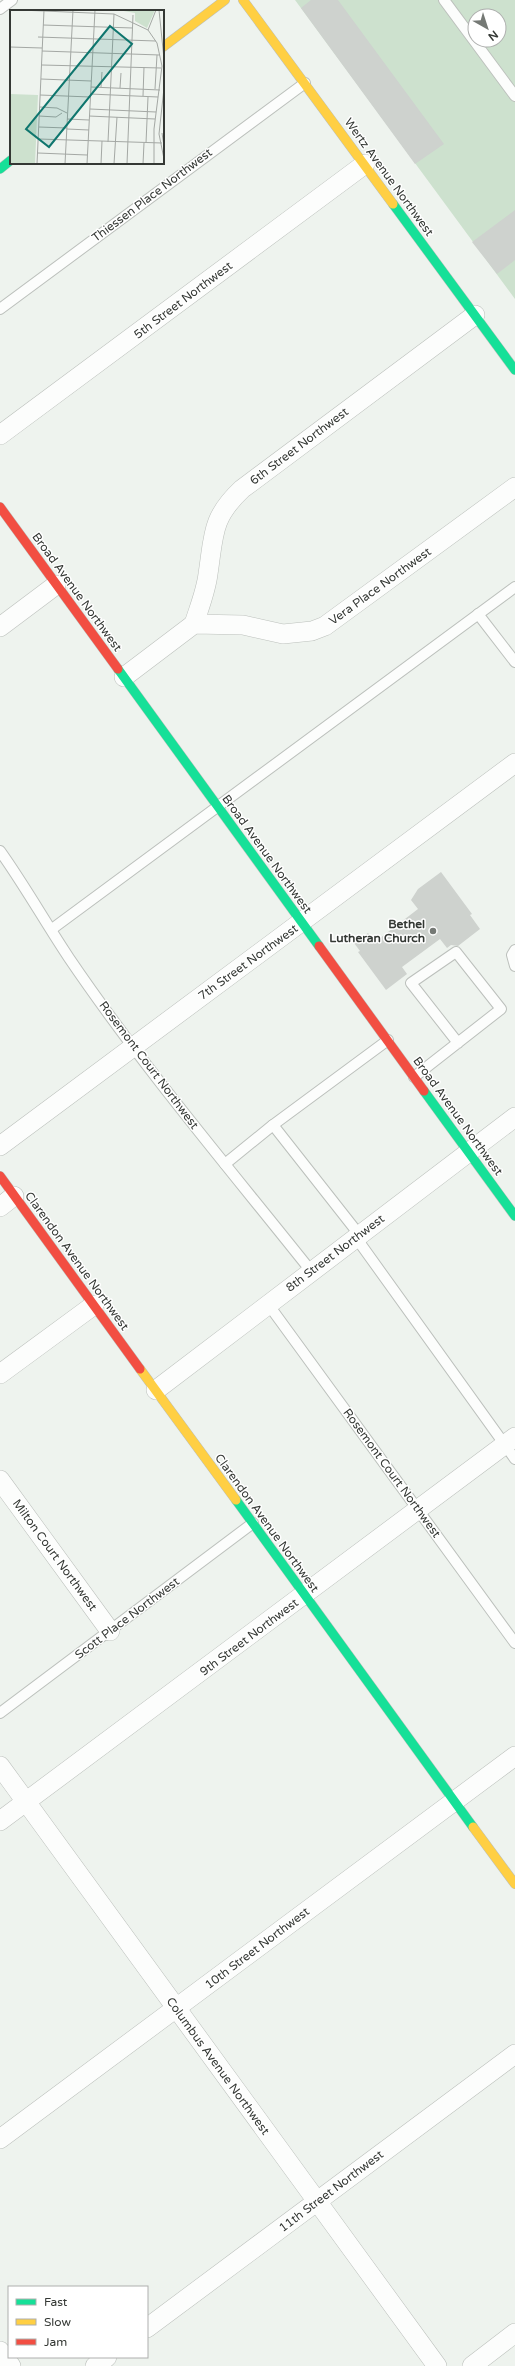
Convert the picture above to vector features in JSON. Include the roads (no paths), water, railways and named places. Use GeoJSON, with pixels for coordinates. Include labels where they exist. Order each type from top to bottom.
{"type":"FeatureCollection","features":[{"type":"Feature","properties":{"kind":"street"},"geometry":{"type":"LineString","coordinates":[[164,46],[225,0]]}},
{"type":"Feature","properties":{"kind":"street","name":"Wertz Avenue Northwest"},"geometry":{"type":"LineString","coordinates":[[243,0],[515,370]]}},
{"type":"Feature","properties":{"kind":"street"},"geometry":{"type":"LineString","coordinates":[[0,169],[10,161]]}},
{"type":"Feature","properties":{"kind":"street","name":"5th Street Northwest"},"geometry":{"type":"LineString","coordinates":[[0,435],[365,164]]}},
{"type":"Feature","properties":{"kind":"street","name":"6th Street Northwest"},"geometry":{"type":"LineString","coordinates":[[194,624],[208,576],[216,521],[232,498],[248,484],[475,315]]}},
{"type":"Feature","properties":{"kind":"street","name":"Vera Place Northwest"},"geometry":{"type":"LineString","coordinates":[[194,624],[243,625],[283,634],[312,631],[325,626],[515,486]]}},
{"type":"Feature","properties":{"kind":"street","name":"Broad Avenue Northwest"},"geometry":{"type":"LineString","coordinates":[[0,507],[515,1216]]}},
{"type":"Feature","properties":{"kind":"street"},"geometry":{"type":"LineString","coordinates":[[0,627],[56,585]]}},
{"type":"Feature","properties":{"kind":"street"},"geometry":{"type":"LineString","coordinates":[[124,677],[194,624]]}},
{"type":"Feature","properties":{"kind":"street","name":"7th Street Northwest"},"geometry":{"type":"LineString","coordinates":[[0,1146],[515,763]]}},
{"type":"Feature","properties":{"kind":"street","name":"8th Street Northwest"},"geometry":{"type":"LineString","coordinates":[[156,1390],[515,1117]]}},
{"type":"Feature","properties":{"kind":"street","name":"Clarendon Avenue Northwest"},"geometry":{"type":"LineString","coordinates":[[0,1176],[7,1201],[94,1305],[515,1884]]}},
{"type":"Feature","properties":{"kind":"street"},"geometry":{"type":"LineString","coordinates":[[0,1374],[94,1305]]}},
{"type":"Feature","properties":{"kind":"street","name":"9th Street Northwest"},"geometry":{"type":"LineString","coordinates":[[0,1821],[418,1509],[511,1447]]}},
{"type":"Feature","properties":{"kind":"street","name":"Milton Court Northwest"},"geometry":{"type":"LineString","coordinates":[[0,1480],[110,1631]]}},
{"type":"Feature","properties":{"kind":"street","name":"10th Street Northwest"},"geometry":{"type":"LineString","coordinates":[[0,2139],[515,1756]]}},
{"type":"Feature","properties":{"kind":"street","name":"Columbus Avenue Northwest"},"geometry":{"type":"LineString","coordinates":[[0,1766],[437,2366]]}},
{"type":"Feature","properties":{"kind":"street","name":"11th Street Northwest"},"geometry":{"type":"LineString","coordinates":[[148,2327],[515,2054]]}},
{"type":"Feature","properties":{"kind":"street"},"geometry":{"type":"LineString","coordinates":[[472,2366],[515,2333]]}},
{"type":"Feature","properties":{"kind":"street"},"geometry":{"type":"LineString","coordinates":[[0,2351],[11,2366]]}},
{"type":"Feature","properties":{"kind":"street"},"geometry":{"type":"LineString","coordinates":[[95,2366],[106,2358]]}},
{"type":"Feature","properties":{"kind":"lane"},"geometry":{"type":"LineString","coordinates":[[0,9],[12,0]]}},
{"type":"Feature","properties":{"kind":"lane"},"geometry":{"type":"LineString","coordinates":[[444,0],[515,96]]}},
{"type":"Feature","properties":{"kind":"lane","name":"Thiessen Place Northwest"},"geometry":{"type":"LineString","coordinates":[[0,309],[305,83]]}},
{"type":"Feature","properties":{"kind":"lane"},"geometry":{"type":"LineString","coordinates":[[52,929],[515,587]]}},
{"type":"Feature","properties":{"kind":"lane"},"geometry":{"type":"LineString","coordinates":[[478,614],[515,662]]}},
{"type":"Feature","properties":{"kind":"lane","name":"Rosemont Court Northwest"},"geometry":{"type":"LineString","coordinates":[[0,851],[69,957],[134,1046],[225,1164],[311,1271]]}},
{"type":"Feature","properties":{"kind":"lane"},"geometry":{"type":"LineString","coordinates":[[414,1077],[458,1043],[501,1009],[456,952],[411,983],[458,1043]]}},
{"type":"Feature","properties":{"kind":"lane"},"geometry":{"type":"LineString","coordinates":[[513,952],[515,966]]}},
{"type":"Feature","properties":{"kind":"lane"},"geometry":{"type":"LineString","coordinates":[[225,1164],[273,1125],[388,1040]]}},
{"type":"Feature","properties":{"kind":"lane"},"geometry":{"type":"LineString","coordinates":[[273,1125],[354,1228],[357,1236],[371,1259],[511,1447]]}},
{"type":"Feature","properties":{"kind":"lane","name":"Rosemont Court Northwest"},"geometry":{"type":"LineString","coordinates":[[268,1304],[515,1643]]}},
{"type":"Feature","properties":{"kind":"lane","name":"Scott Place Northwest"},"geometry":{"type":"LineString","coordinates":[[0,1713],[253,1523]]}},
{"type":"Feature","properties":{"kind":"place","name":"Bethel Lutheran Church"},"geometry":{"type":"Point","coordinates":[433,931]}}]}
